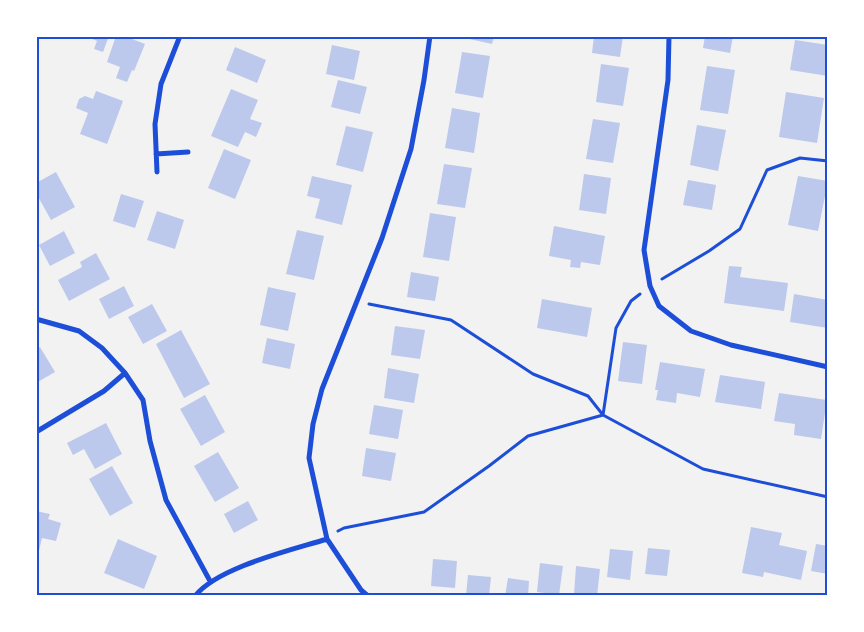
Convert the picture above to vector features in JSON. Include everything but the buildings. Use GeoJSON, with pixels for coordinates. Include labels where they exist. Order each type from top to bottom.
{"type":"FeatureCollection","features":[{"type":"Feature","properties":{"kind":"street"},"geometry":{"type":"LineString","coordinates":[[157,172],[155,124],[161,84],[180,36]]}},
{"type":"Feature","properties":{"kind":"street"},"geometry":{"type":"LineString","coordinates":[[368,596],[361,590],[327,539],[309,458],[313,424],[322,389],[382,238],[411,149],[430,36]]}},
{"type":"Feature","properties":{"kind":"street"},"geometry":{"type":"LineString","coordinates":[[669,36],[668,80],[644,250],[650,286],[659,306],[691,331],[731,346],[828,367]]}},
{"type":"Feature","properties":{"kind":"street"},"geometry":{"type":"LineString","coordinates":[[156,154],[188,152]]}},
{"type":"Feature","properties":{"kind":"street"},"geometry":{"type":"LineString","coordinates":[[36,319],[79,331],[102,348],[125,373],[143,400],[150,441],[166,500],[210,581]]}},
{"type":"Feature","properties":{"kind":"street"},"geometry":{"type":"LineString","coordinates":[[36,432],[104,391],[125,373]]}},
{"type":"Feature","properties":{"kind":"street"},"geometry":{"type":"LineString","coordinates":[[195,596],[210,581],[251,563],[327,539]]}},
{"type":"Feature","properties":{"kind":"path"},"geometry":{"type":"LineString","coordinates":[[603,415],[616,328],[631,300],[650,286],[709,251],[740,229],[767,170],[800,158],[828,161]]}},
{"type":"Feature","properties":{"kind":"path"},"geometry":{"type":"LineString","coordinates":[[357,301],[451,320],[533,374],[588,396],[603,415],[702,469],[828,497]]}},
{"type":"Feature","properties":{"kind":"path"},"geometry":{"type":"LineString","coordinates":[[327,539],[344,528],[424,512],[528,436],[603,415]]}}]}
